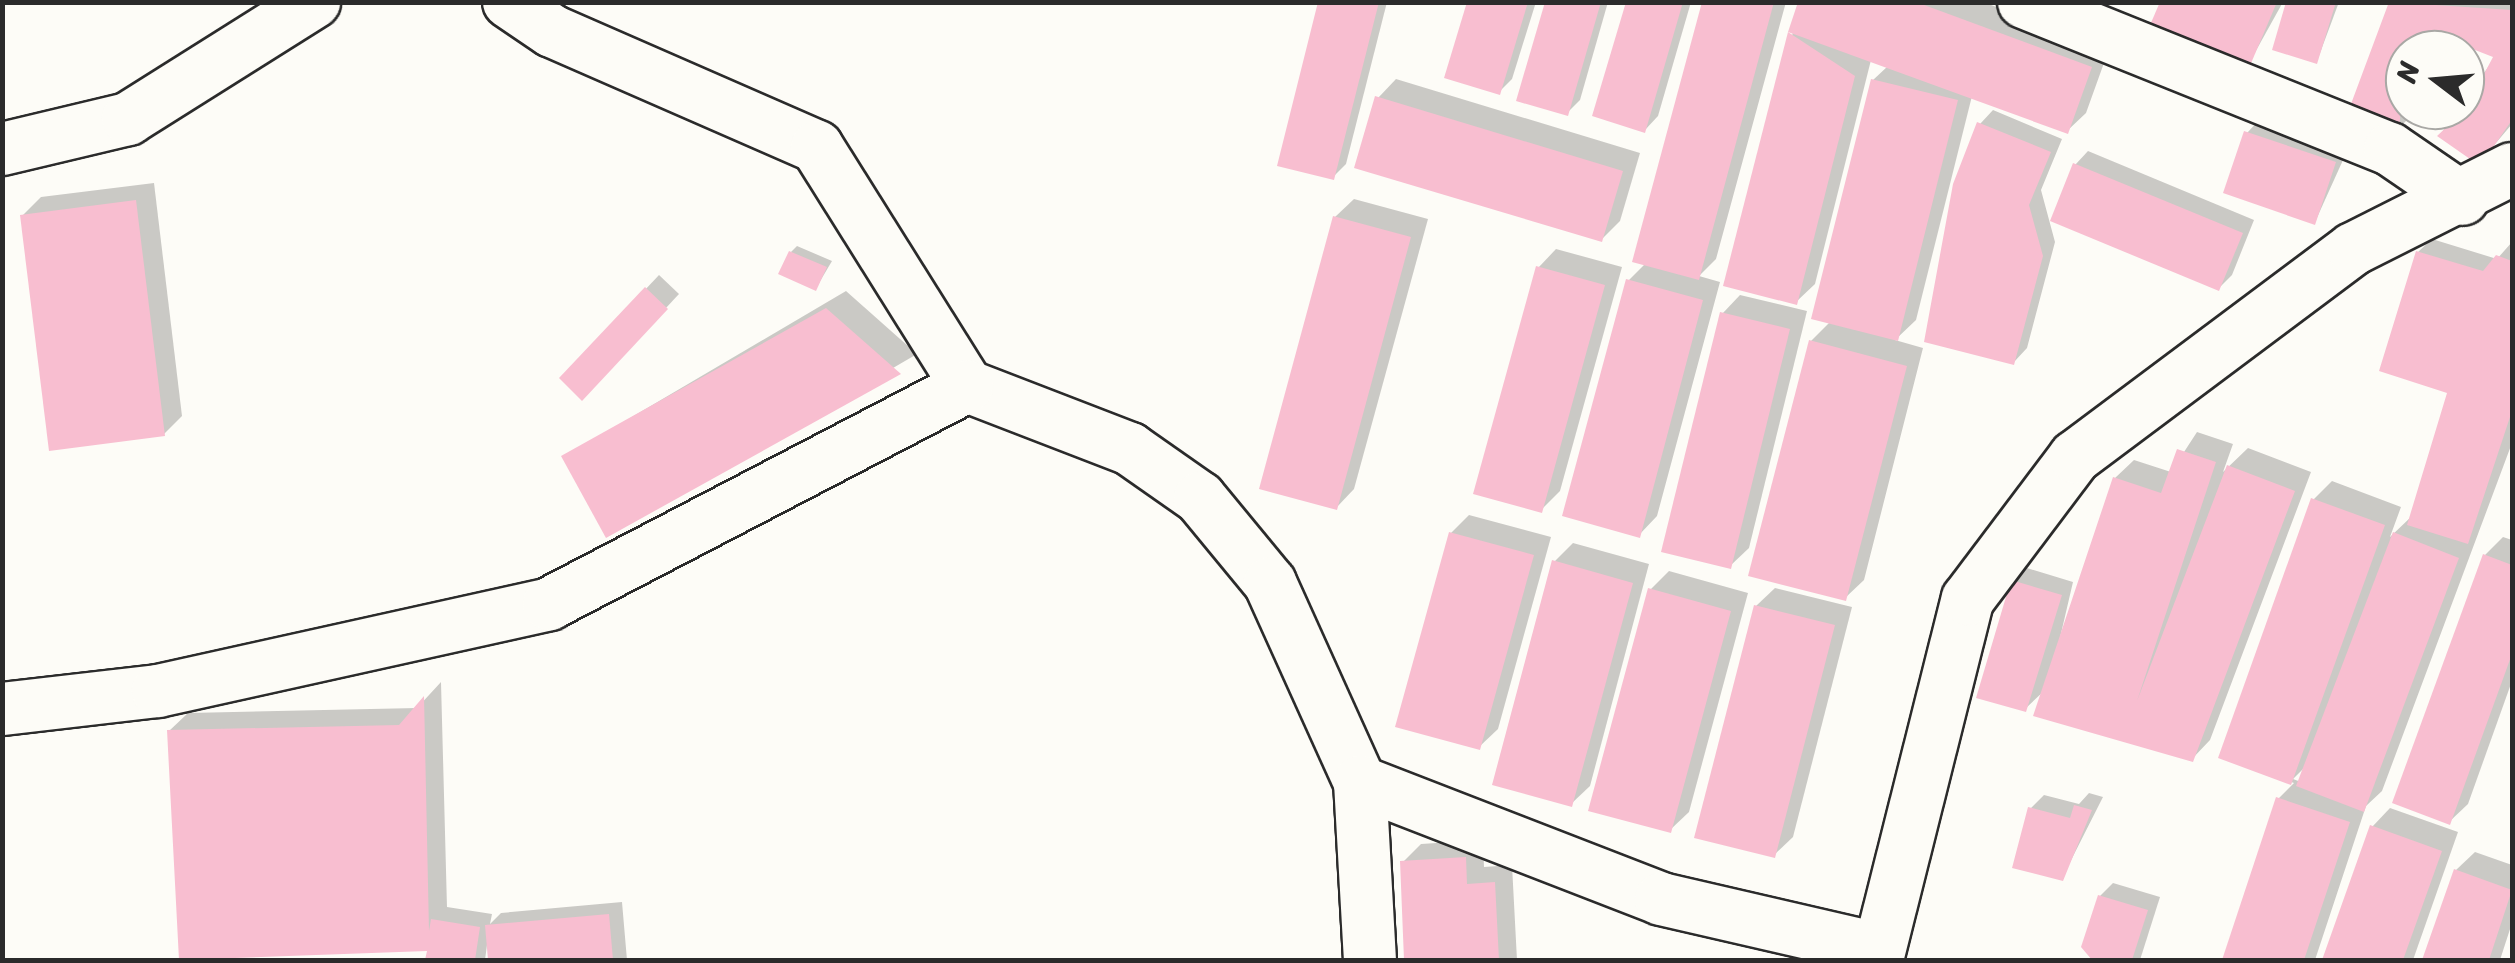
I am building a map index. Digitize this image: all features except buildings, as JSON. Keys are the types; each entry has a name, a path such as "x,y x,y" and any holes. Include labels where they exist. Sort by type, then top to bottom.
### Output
{"street":[{"path":"2,149 128,119 314,2"},
{"path":"509,2 552,31 818,148 967,386 1130,449 1200,498 1270,583 1360,782 1370,960"},
{"path":"2024,2 2390,150 2464,199"},
{"path":"1360,782 1661,899 1877,955 1968,600 2075,457 2354,248 2464,199 2512,169"},
{"path":"2,709 158,690 549,604 967,386"}]}
